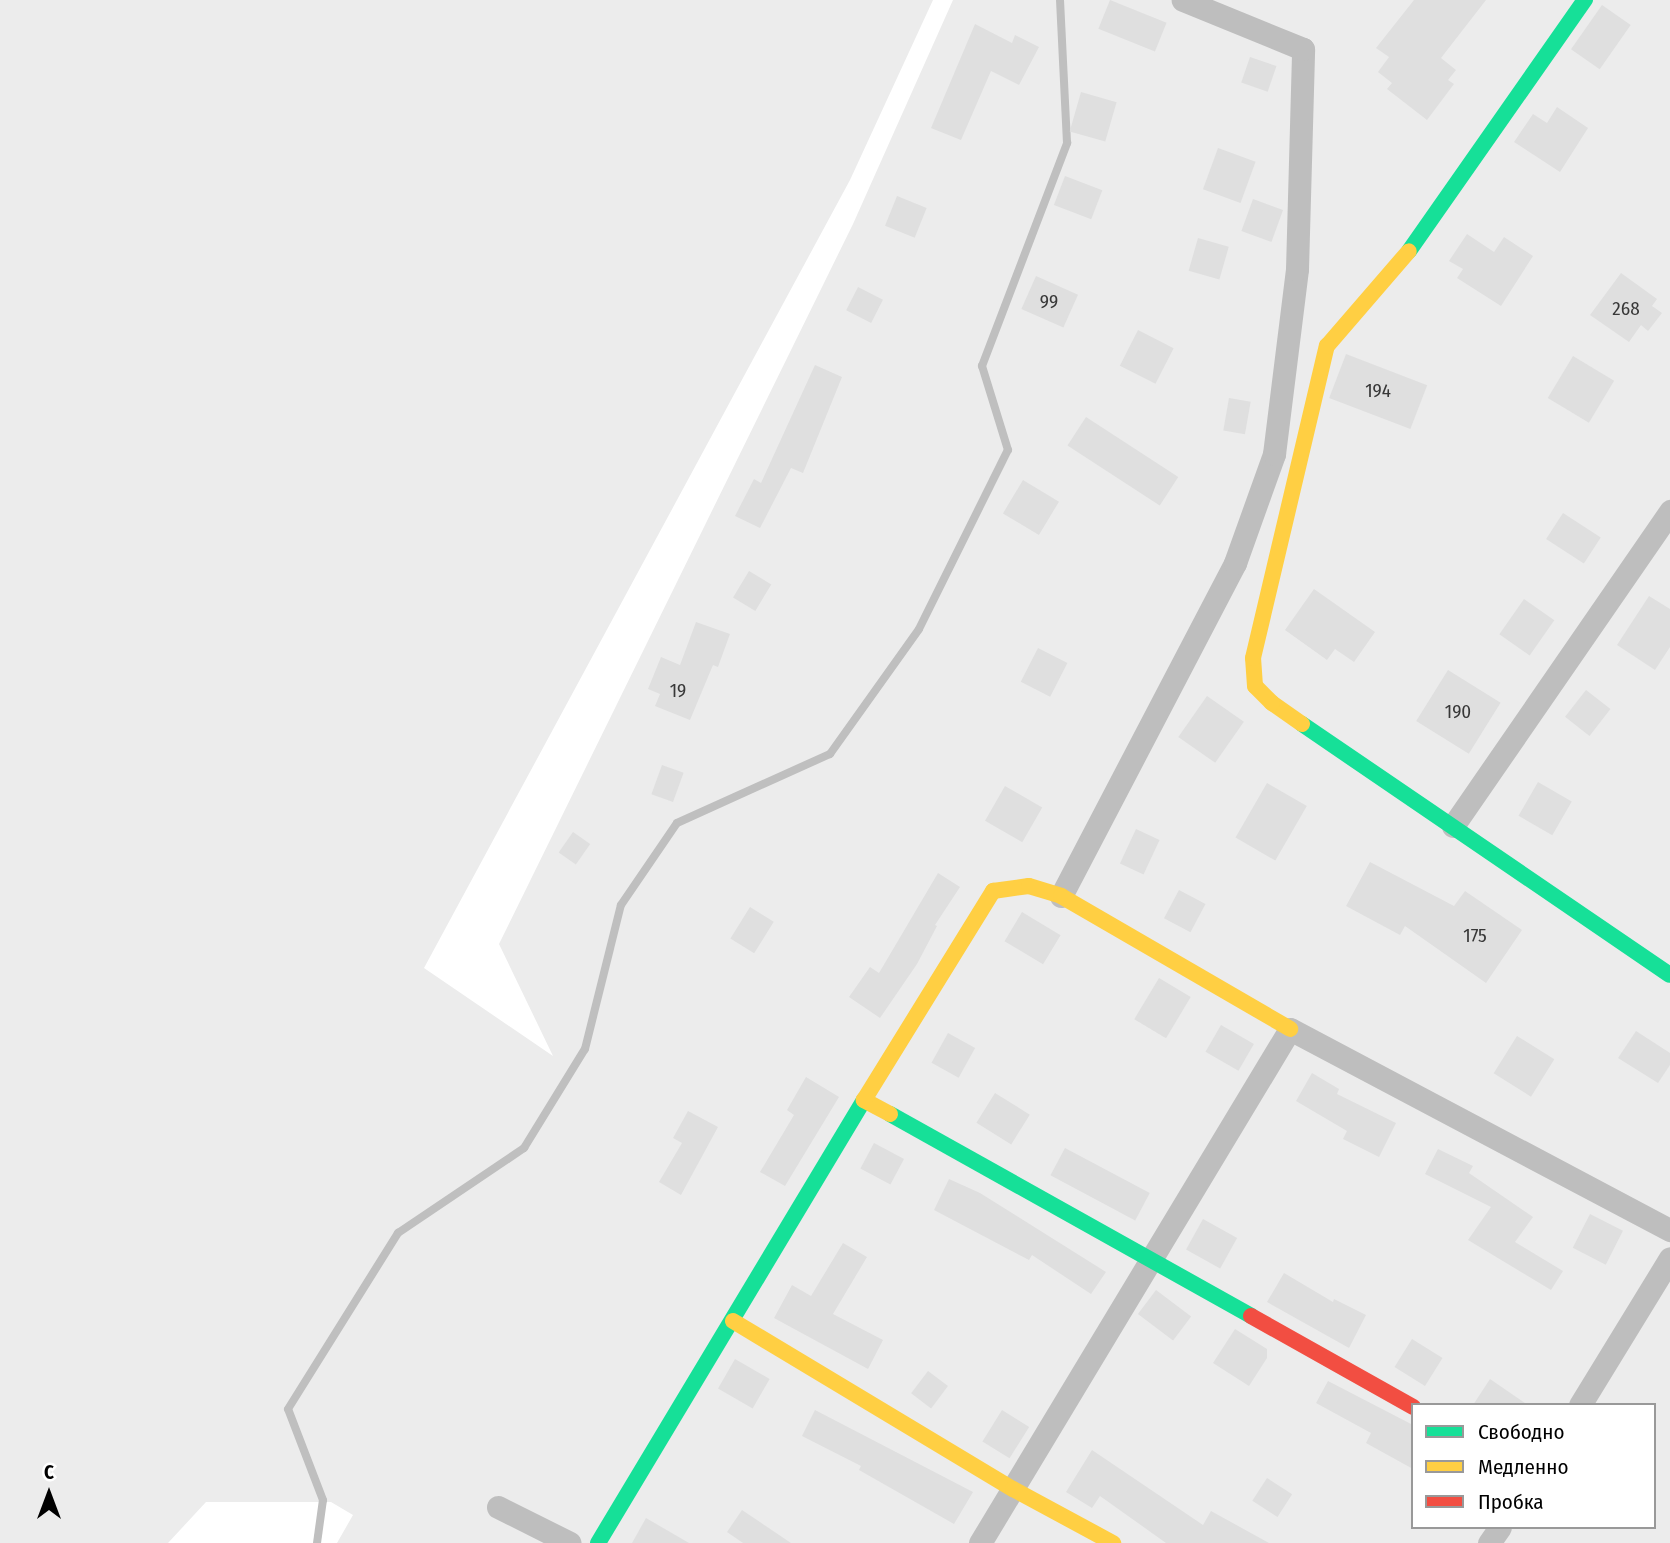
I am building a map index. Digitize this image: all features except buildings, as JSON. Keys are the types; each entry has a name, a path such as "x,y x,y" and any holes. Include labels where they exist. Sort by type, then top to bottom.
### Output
{"street":[{"path":"1061,896 1235,563 1274,454 1297,270 1303,49 1182,0"},
{"path":"1585,0 1402,260 1327,346 1253,658 1255,686 1272,703 1670,975"},
{"path":"1453,826 1670,511"},
{"path":"598,1543 993,891 1029,886 1061,896 1290,1029 1670,1230"},
{"path":"980,1543 1290,1029"},
{"path":"864,1100 1411,1406"},
{"path":"1581,1403 1670,1258"},
{"path":"733,1321 1013,1489 1114,1543"},
{"path":"498,1507 570,1543"}],"shaded area":[{"path":"0,0 933,0 850,180 424,968 553,1056 499,944 853,224 953,0 1670,0 1670,1543 337,1543 353,1515 331,1502 206,1502 168,1543 0,1543"}],"waterway":[{"path":"317,1543 323,1500 288,1409 398,1233 524,1148 585,1049 621,905 677,823 830,754 919,629 1008,450 982,366 1067,143 1060,0"}],"traffic: fast":[{"path":"1409,251 1585,0"},
{"path":"1302,724 1670,975"},
{"path":"598,1543 864,1100"},
{"path":"890,1114 1251,1316"}],"traffic: slow":[{"path":"1302,724 1272,703 1255,686 1253,658 1327,346 1409,251"},
{"path":"890,1114 864,1100 993,891 1029,886 1061,896 1290,1029"},
{"path":"733,1321 1013,1489 1113,1543"}],"traffic: jam":[{"path":"1251,1316 1411,1406"}]}
